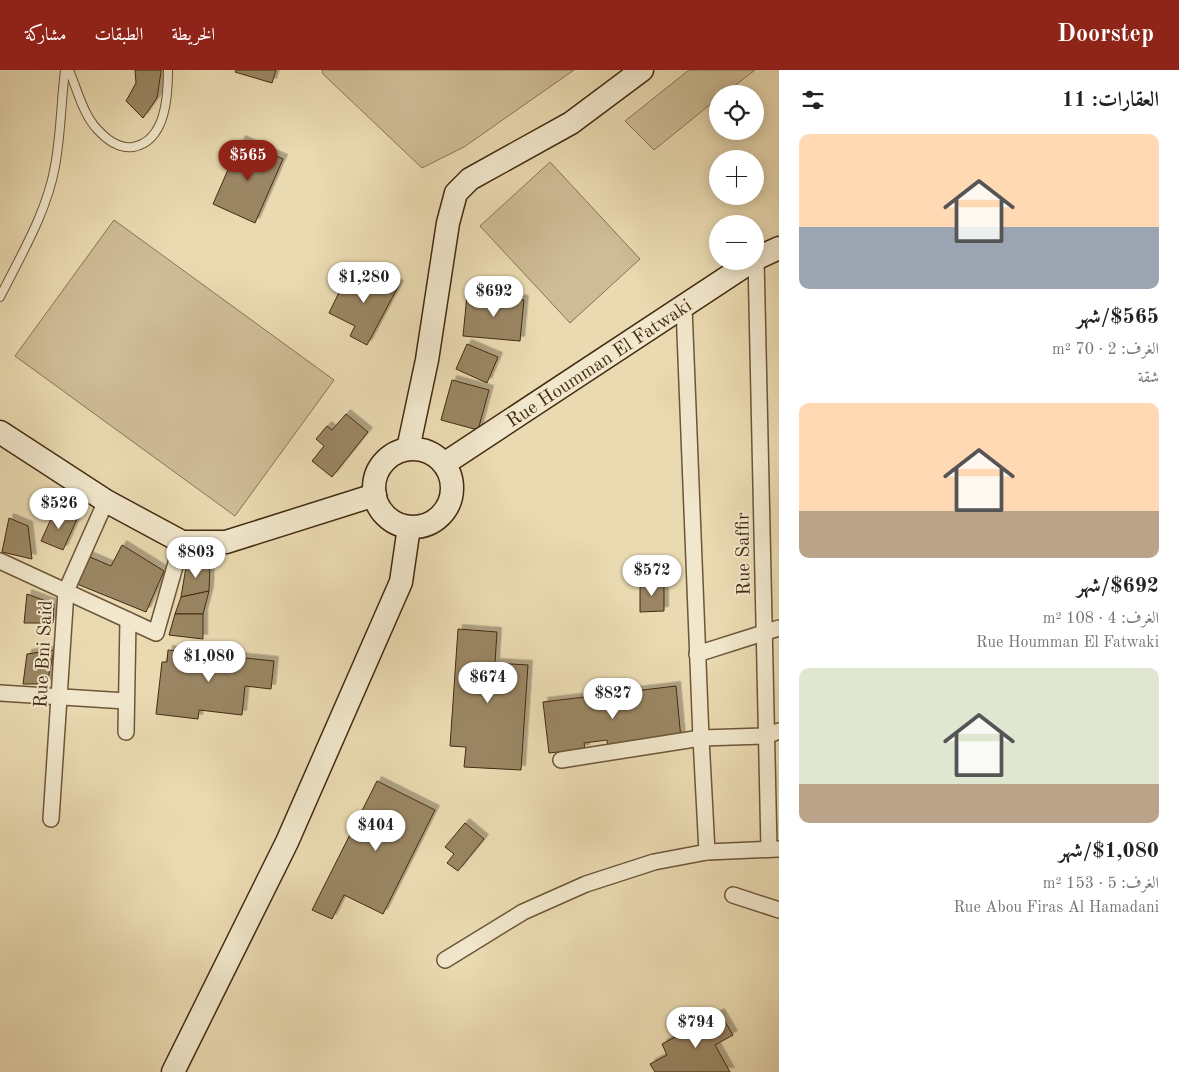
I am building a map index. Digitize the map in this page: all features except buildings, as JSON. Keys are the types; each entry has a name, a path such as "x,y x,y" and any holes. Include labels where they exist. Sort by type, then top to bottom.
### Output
{"street":[{"path":"408,449 428,360 448,223 456,193 470,179 571,123 642,70"},
{"name":"Rue Houmman El Fatwaki","path":"764,255 779,248"},
{"name":"Rue Houmman El Fatwaki","path":"444,464 739,270"},
{"name":"Rue Saffir","path":"754,270 764,632 773,734 774,849"},
{"path":"684,307 700,738 708,852"},
{"path":"0,432 106,501 182,542 226,542 375,495"},
{"path":"408,449 421,449 434,454 444,464 451,476 452,493 448,506 442,515 430,523 409,526 391,520 384,515 375,495 376,475 384,462 394,453 408,449"},
{"name":"Rue Bni Said","path":"51,819 66,591 106,501"},
{"path":"173,1072 287,842 401,582 409,526"},
{"path":"0,560 156,633 182,542"},
{"path":"126,732 128,620"},
{"path":"697,654 779,628"},
{"path":"0,693 126,701"},
{"path":"561,760 700,738 773,734"},
{"path":"445,960 523,912 586,884 654,862 708,852 774,849"},
{"path":"733,895 779,910"}],"lane":[{"path":"0,297 27,243 48,192 55,166 65,70"},
{"path":"69,70 95,127 112,143 131,147 152,138 159,126 168,92 168,70"}],"shaded area":[{"path":"322,70 574,70 464,147 422,168 323,74"},
{"path":"689,70 755,70 736,85 709,85 709,105 654,150 625,121"},
{"path":"550,162 640,259 570,323 480,226"},
{"path":"114,220 334,380 235,516 15,356"}]}
